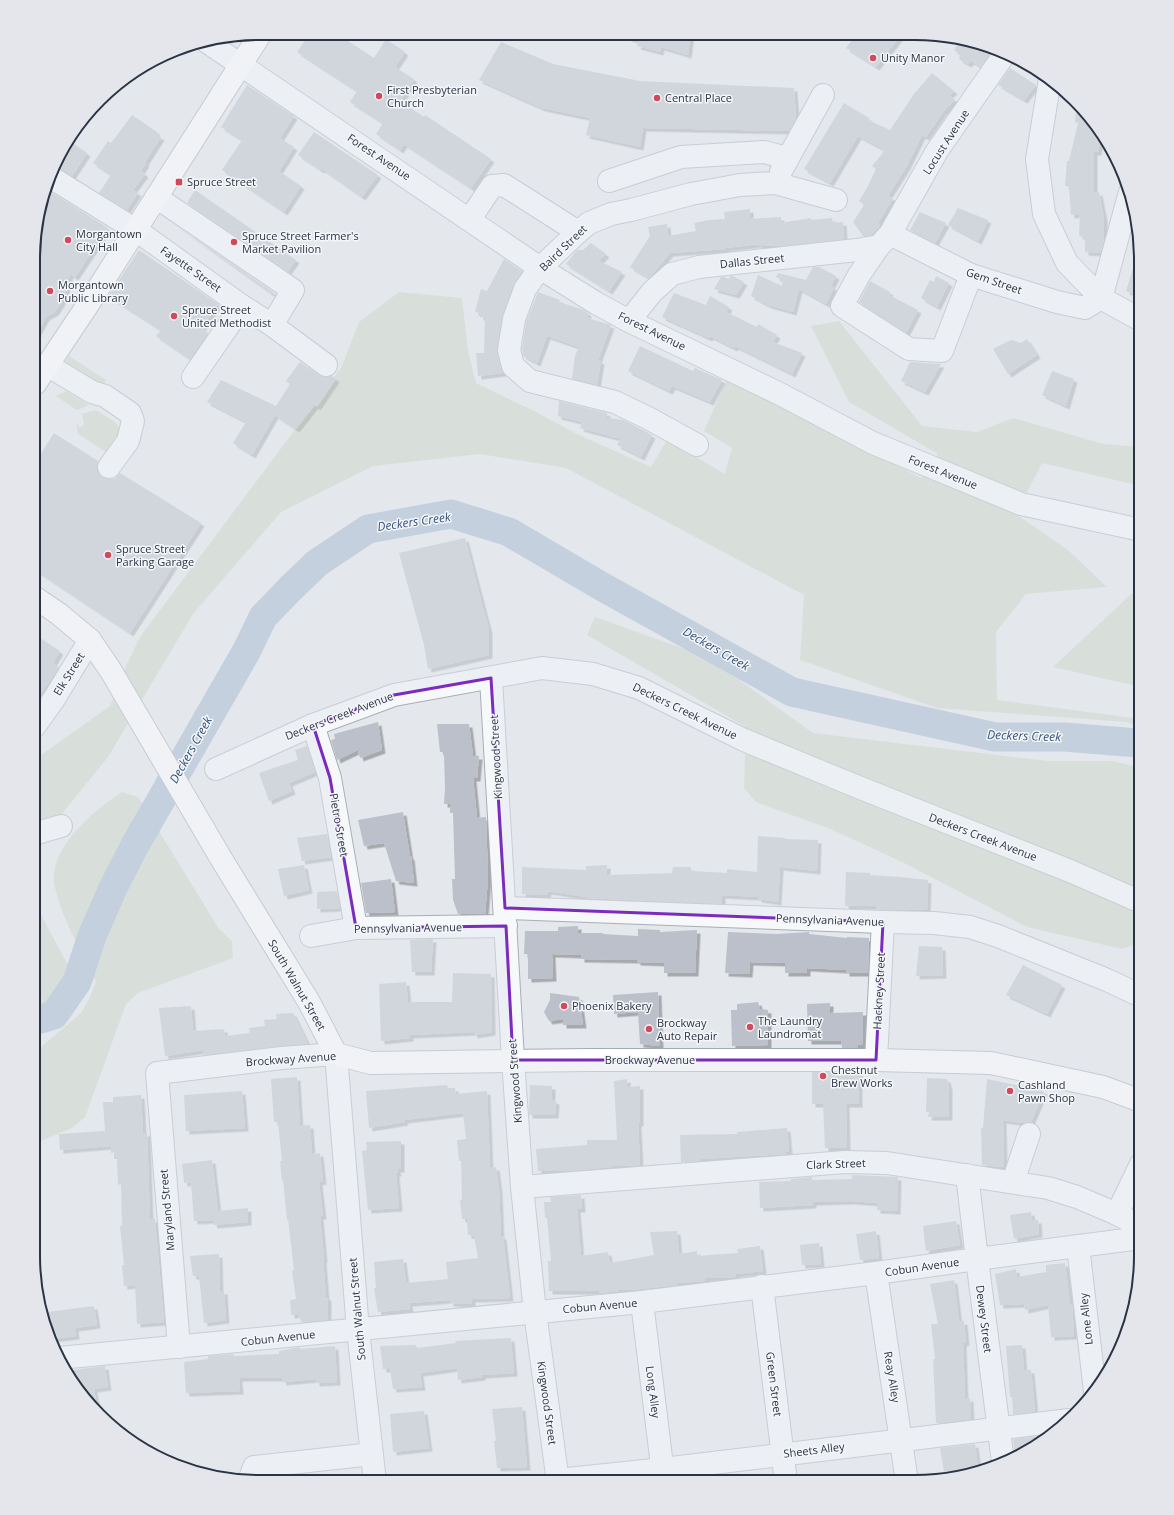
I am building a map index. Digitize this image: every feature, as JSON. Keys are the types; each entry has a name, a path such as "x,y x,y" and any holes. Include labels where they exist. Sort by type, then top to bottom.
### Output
{"main road":[{"path":"40,376 136,230 256,40"},
{"name":"South Walnut Street","path":"40,602 59,614 90,640 111,671 222,860 309,1002 336,1054"},
{"name":"Brockway Avenue","path":"336,1054 370,1063 513,1060 876,1060 991,1063 1103,1087 1134,1098"}],"street":[{"name":"Forest Avenue","path":"212,45 241,63 540,268 596,303 629,321 775,392 873,443 1020,504 1134,528"},
{"name":"Locust Avenue","path":"971,275 942,351 909,349 842,306 860,274 885,240 937,151 1002,58"},
{"path":"1049,86 1037,159 1044,214 1067,263 1101,298 1134,316"},
{"path":"775,183 787,158 823,95"},
{"path":"609,181 681,157 764,152 787,158"},
{"name":"Fayette Street","path":"55,180 136,230 242,306 272,325 326,365"},
{"name":"Baird Street","path":"697,445 615,402 530,381 513,366 509,350 514,319 525,290 540,268 578,232 589,223 611,214 691,194 740,185 775,183 836,200"},
{"path":"470,219 492,186 504,185 578,232"},
{"path":"156,197 293,290 272,325"},
{"path":"1101,298 1127,203"},
{"name":"Gem Street","path":"885,240 971,275 1057,302 1085,308 1101,298"},
{"name":"Dallas Street","path":"629,321 652,292 672,274 699,267 857,250 885,240"},
{"path":"192,377 242,306"},
{"path":"47,365 92,392 100,408 122,421 130,431 128,441 109,467"},
{"name":"Elk Street","path":"40,719 54,699 90,640"},
{"name":"Deckers Creek Avenue","path":"216,769 313,725 394,695 542,668 593,674 639,688 744,740 858,788 1070,870 1134,899"},
{"name":"Kingwood Street","path":"491,678 513,1060 522,1187 535,1312 557,1475"},
{"name":"Pietro Street","path":"313,725 330,778 356,928"},
{"path":"40,832 61,826"},
{"name":"Pennsylvania Avenue","path":"312,936 356,928 505,917 934,923 970,927 1013,942 1107,980 1134,993"},
{"name":"Hackney Street","path":"876,1060 883,922"},
{"name":"Brockway Avenue","path":"157,1073 282,1058 336,1054"},
{"name":"South Walnut Street","path":"336,1054 358,1330 374,1475"},
{"name":"Maryland Street","path":"157,1073 179,1347"},
{"path":"1013,1182 1029,1134"},
{"name":"Clark Street","path":"522,1187 845,1162 887,1163 1013,1182 1055,1190 1077,1197 1117,1214 1134,1224"},
{"name":"Dewey Street","path":"967,1175 976,1258 1003,1456"},
{"path":"1117,1214 1134,1179"},
{"name":"Cobun Avenue","path":"65,1357 642,1302 762,1286 876,1274 976,1258 1134,1239"},
{"name":"Lone Alley","path":"1078,1246 1094,1382"},
{"name":"Reay Alley","path":"876,1274 906,1475"},
{"name":"Green Street","path":"762,1286 785,1475"},
{"name":"Long Alley","path":"642,1302 663,1475"},
{"name":"Sheets Alley","path":"663,1475 783,1454 1059,1421"},
{"path":"251,1475 254,1467 372,1454"}],"highlighted area":[{"path":"491,678 505,908 883,922 876,1060 513,1060 506,926 356,928 330,778 313,725 394,695"}],"green space":[{"path":"399,292 462,298 468,351 476,383 577,434 651,467 667,440 725,474 732,448 704,431 728,377 921,478 938,454 849,402 811,326 839,321 922,426 977,432 1013,418 1103,444 1134,446 1134,484 1042,463 1016,514 1068,550 1107,587 1026,594 996,632 997,700 1134,718 1134,726 1127,722 937,708 800,660 804,595 566,468 480,454 373,466 281,512 193,614 108,757 61,815 40,821 40,756 110,706 140,637 341,368 359,322"},
{"path":"69,356 106,380 102,386 65,362"},
{"path":"66,391 89,405 77,410 56,396"},
{"path":"96,410 115,422 120,429 120,437 109,454 78,434 76,424 80,427 84,425 82,414"},
{"path":"1134,592 1134,685 1053,667"},
{"path":"595,617 707,657 813,733 1048,761 1113,761 1134,766 1134,945 1122,949 1027,927 906,864 833,830 756,802 744,788 746,727 587,635"},
{"path":"122,792 138,797 219,929 232,941 233,958 138,993 126,1004 85,1117 72,1128 40,1142 40,1047 81,1013 96,982 62,910 54,884 54,870 66,844 76,831 99,809"},
{"path":"40,913 77,982 54,1015 40,1018"}],"building":[{"name":"First Presbyterian Church","path":"305,40 347,40 374,58 385,40 387,40 405,52 395,67 414,79 400,101 424,117 425,115 491,159 471,188 404,144 400,150 376,134 383,123 350,102 357,91 297,52"},
{"path":"635,40 690,40 688,55 661,47 660,52 637,46 639,41"},
{"name":"Unity Manor","path":"852,40 897,40 876,67 846,48"},
{"name":"Central Place","path":"501,42 553,64 640,81 794,88 796,118 789,131 643,128 640,147 586,135 590,118 542,108 479,80"},
{"path":"958,44 990,53 981,67 971,61 968,64 959,59 960,55 954,50"},
{"path":"1010,68 1036,85 1024,100 998,85"},
{"path":"932,73 954,91 949,95 955,100 943,112 926,137 922,135 907,166 888,196 893,198 878,223 880,226 871,235 863,236 853,222 864,205 859,201 876,169 872,166 885,150 858,136 830,183 804,169 844,103 869,118 868,120 890,130 914,94"},
{"path":"247,85 294,116 280,138 294,147 279,171 301,186 284,212 222,170 242,140 221,127"},
{"path":"1076,111 1100,142 1098,152 1094,152 1094,193 1099,192 1104,218 1104,241 1100,253 1085,252 1085,240 1079,235 1080,214 1071,215 1069,186 1065,186 1067,161 1069,161 1078,123 1075,122"},
{"path":"132,115 157,132 155,134 161,137 145,162 146,163 141,171 145,174 133,190 138,193 127,210 99,193 111,175 93,163 108,141 111,143"},
{"path":"314,132 378,175 362,197 322,169 321,170 298,155"},
{"path":"73,143 87,153 72,176 60,169"},
{"path":"195,190 296,260 288,271 187,203"},
{"name":"Morgantown City Hall","path":"51,192 108,228 75,277 70,274 61,303 55,312 46,317 40,328 40,244 44,216"},
{"path":"958,208 988,220 978,241 948,225"},
{"path":"750,209 750,219 781,217 781,223 811,218 811,220 832,218 833,223 843,222 844,239 790,245 759,246 759,244 726,249 670,253 649,278 630,267 650,236 648,227 667,224 668,236 696,231 694,223 725,219 724,212"},
{"path":"920,212 946,223 935,243 910,230"},
{"path":"173,223 273,292 272,294"},
{"path":"591,243 606,254 599,261 622,272 609,291 566,264 577,250 583,250"},
{"name":"Spruce Street United Methodist","path":"139,250 218,304 202,328 208,333 190,359 156,336 161,330 108,296"},
{"path":"504,259 522,271 513,285 502,317 497,348 503,373 478,376 476,353 484,353 485,318 480,317 480,313 475,312 481,289 487,291"},
{"path":"1134,265 1134,294 1126,291"},
{"path":"813,267 819,267 836,276 831,286 834,288 826,304 799,289 793,312 768,305 751,296 758,275 782,286 783,281 776,277 778,273 806,280"},
{"path":"730,276 744,282 736,295 714,289 721,277 729,279"},
{"path":"936,276 949,283 937,307 921,298 930,280 934,282"},
{"path":"870,281 890,292 889,295 918,310 906,333 859,302"},
{"path":"538,292 560,300 559,302 584,310 588,313 587,318 611,325 598,360 601,361 597,385 572,379 575,356 579,347 547,336 537,363 523,356 522,349 526,322"},
{"path":"674,293 706,305 710,296 729,307 726,312 757,327 758,324 777,335 773,342 802,353 792,374 735,346 734,348 710,336 709,338 662,317"},
{"path":"1027,339 1037,355 1008,374 993,349 1011,340 1021,343"},
{"path":"640,346 693,371 695,368 722,380 710,402 672,386 669,391 628,371"},
{"path":"300,362 319,375 325,377 332,376 336,379 317,407 315,405 296,429 275,415 252,455 233,443 246,422 207,402 221,380 276,406 290,384 286,381"},
{"path":"910,362 941,364 925,392 901,381"},
{"path":"1052,371 1074,379 1066,406 1042,395"},
{"path":"559,401 607,413 607,418 624,420 652,435 641,457 617,445 621,439 580,428 582,422 558,416"},
{"name":"Spruce Street Parking Garage","path":"54,433 98,461 97,472 102,477 114,479 120,473 201,523 130,633 40,573 40,455"},
{"path":"465,538 489,630 489,655 428,669 424,645 399,553"},
{"path":"40,638 60,651 53,663 59,667 40,696"},
{"path":"378,722 382,750 360,758 358,750 337,760 331,740 335,739 334,734"},
{"path":"437,724 469,724 473,756 479,756 477,778 473,778 477,818 486,817 488,878 485,914 458,914 453,900 452,879 455,879 453,813 450,813 450,804 444,804 444,752 440,752"},
{"path":"307,746 315,772 289,783 292,791 269,801 259,773 298,760 295,750"},
{"path":"403,812 414,883 396,881 384,843 364,846 358,820"},
{"path":"327,834 331,857 302,861 297,838"},
{"path":"758,836 818,840 817,871 780,867 778,902 758,899 758,897 722,895 722,904 585,898 548,891 547,895 522,894 522,867 586,870 586,866 607,865 607,875 672,873 673,867 691,867 691,871 727,873 727,869 757,872"},
{"path":"304,865 309,890 284,896 278,869"},
{"path":"846,872 870,873 870,875 928,880 927,910 876,909 876,906 845,906"},
{"path":"391,879 395,912 366,913 361,883"},
{"path":"337,891 340,908 317,909 317,892"},
{"path":"578,926 578,933 603,933 638,936 638,929 660,930 660,932 697,930 695,973 664,973 664,963 637,962 637,960 581,959 581,955 552,954 553,978 528,979 528,954 524,954 525,931 558,931 558,927"},
{"path":"728,932 777,934 809,932 809,934 847,938 869,938 868,973 846,973 846,970 807,968 807,973 785,973 785,963 750,962 749,974 725,973"},
{"path":"433,939 431,972 412,972 410,940"},
{"path":"919,946 942,947 943,975 916,976"},
{"path":"1023,965 1062,985 1047,1014 1006,995"},
{"path":"453,973 491,974 492,1032 474,1035 474,1032 410,1035 410,1038 381,1041 379,984 406,982 408,1002 452,1002"},
{"name":"Brockway Auto Repair","path":"658,992 660,1046 640,1044 638,1012 614,1014 613,995"},
{"name":"Phoenix Bakery","path":"550,993 579,997 583,1025 563,1025 563,1019 549,1021 544,1012 550,1000"},
{"name":"The Laundry Laundromat","path":"758,1002 760,1009 768,1010 768,1045 732,1046 731,1010 737,1010 737,1004"},
{"path":"830,1003 830,1013 863,1012 862,1045 858,1045 858,1048 842,1048 841,1041 808,1041 807,1004"},
{"path":"191,1006 193,1031 224,1029 225,1036 250,1033 249,1028 265,1026 264,1020 277,1019 276,1014 293,1013 308,1044 203,1055 203,1050 165,1056 159,1008"},
{"path":"812,1072 859,1072 859,1104 846,1104 847,1148 825,1148 823,1104 812,1104"},
{"path":"297,1077 300,1126 310,1125 312,1154 320,1153 323,1181 319,1182 323,1216 320,1216 326,1297 328,1297 328,1320 301,1322 299,1314 291,1315 290,1300 296,1299 292,1271 294,1270 283,1180 282,1181 280,1161 282,1161 278,1122 274,1122 271,1079"},
{"path":"927,1078 947,1079 949,1087 949,1117 928,1117 929,1112 926,1112"},
{"path":"627,1079 627,1087 640,1086 640,1123 638,1123 640,1165 612,1166 568,1171 538,1171 536,1149 587,1145 587,1140 617,1140 614,1081"},
{"path":"987,1079 1044,1091 1031,1122 1023,1123 1003,1120 1004,1167 982,1165 981,1128 983,1128"},
{"path":"447,1085 448,1088 455,1088 456,1094 487,1091 490,1168 496,1167 499,1189 501,1236 503,1236 510,1298 472,1299 472,1304 450,1303 450,1300 409,1303 410,1309 378,1312 374,1288 376,1288 374,1262 403,1259 406,1283 448,1279 446,1262 478,1258 474,1236 468,1235 467,1219 462,1219 460,1200 462,1199 461,1161 459,1161 457,1140 466,1139 463,1113 404,1120 405,1122 369,1128 366,1091"},
{"path":"530,1085 552,1086 552,1100 556,1101 555,1115 529,1115"},
{"path":"242,1091 245,1128 186,1131 184,1095"},
{"path":"141,1095 143,1133 147,1133 150,1219 155,1219 164,1322 137,1324 135,1285 124,1286 122,1265 124,1265 120,1226 122,1226 121,1184 118,1185 117,1159 114,1159 114,1152 111,1153 111,1146 60,1150 59,1134 105,1131 103,1102 113,1102 113,1097"},
{"path":"787,1128 789,1151 786,1152 786,1154 701,1159 701,1161 681,1162 680,1135 737,1134 737,1132"},
{"path":"401,1141 401,1169 397,1169 398,1173 396,1173 399,1208 368,1210 362,1151 367,1150 366,1142"},
{"path":"212,1160 218,1211 248,1208 248,1222 214,1225 213,1220 194,1221 191,1182 184,1183 182,1164"},
{"path":"852,1175 898,1177 897,1211 877,1210 877,1203 851,1201 813,1202 813,1205 760,1208 759,1182 791,1181 791,1179 812,1177 812,1180 852,1179"},
{"path":"581,1195 582,1209 577,1209 581,1256 608,1252 610,1263 654,1255 650,1232 677,1231 679,1254 697,1251 697,1256 738,1253 737,1249 760,1246 763,1271 736,1274 736,1277 705,1278 705,1281 677,1283 677,1285 599,1293 599,1291 549,1291 548,1261 551,1261 544,1202 551,1202 550,1197"},
{"path":"1031,1212 1032,1220 1038,1220 1039,1234 1014,1239 1010,1215"},
{"path":"956,1221 960,1245 926,1251 923,1226"},
{"path":"876,1231 879,1258 860,1260 856,1234"},
{"path":"819,1243 821,1264 802,1265 800,1245"},
{"path":"219,1254 220,1291 224,1291 226,1320 204,1323 199,1276 193,1276 190,1256"},
{"path":"1065,1263 1070,1304 1072,1304 1074,1336 1051,1337 1048,1305 1025,1310 1024,1304 1000,1305 995,1274 1016,1269 1017,1277 1046,1272 1046,1265"},
{"path":"954,1280 959,1322 964,1321 966,1342 963,1343 965,1399 970,1398 971,1419 936,1423 933,1359 935,1359 931,1324 938,1324 930,1284"},
{"path":"94,1306 97,1325 75,1328 76,1336 56,1338 47,1312"},
{"path":"511,1338 514,1373 482,1375 482,1377 458,1380 457,1368 420,1373 422,1387 393,1389 390,1369 383,1369 380,1346 416,1345 417,1348 456,1343 455,1341"},
{"path":"1022,1345 1024,1370 1031,1370 1035,1412 1013,1414 1012,1397 1010,1397 1006,1346"},
{"path":"335,1346 337,1382 316,1383 316,1379 283,1382 282,1378 239,1378 240,1391 186,1393 184,1362 208,1359 208,1356 233,1354 234,1356 279,1354 279,1351 300,1347 300,1349"},
{"path":"105,1366 108,1387 94,1389 96,1402 72,1371"},
{"path":"522,1407 527,1467 497,1468 494,1441 496,1441 492,1409"},
{"path":"424,1411 429,1448 393,1452 390,1414"},
{"path":"1040,1436 1014,1451 1013,1439"},
{"path":"975,1444 978,1466 944,1472 940,1448"}],"waterway":[{"name":"Deckers Creek","path":"40,1019 54,1015 77,982 92,936 113,888 135,845 246,652 263,617 317,563 368,529 451,514 509,532 601,586 792,692 995,737 1064,737 1134,743"}],"place":[{"name":"Unity Manor","path":"873,58"},
{"name":"First Presbyterian Church","path":"379,96"},
{"name":"Central Place","path":"657,98"},
{"name":"Spruce Street","path":"179,182"},
{"name":"Morgantown City Hall","path":"68,240"},
{"name":"Spruce Street Farmer's Market Pavilion","path":"234,242"},
{"name":"Morgantown Public Library","path":"50,291"},
{"name":"Spruce Street United Methodist","path":"174,316"},
{"name":"Spruce Street Parking Garage","path":"108,555"},
{"name":"Phoenix Bakery","path":"564,1006"},
{"name":"The Laundry Laundromat","path":"750,1027"},
{"name":"Brockway Auto Repair","path":"649,1029"},
{"name":"Chestnut Brew Works","path":"823,1076"},
{"name":"Cashland Pawn Shop","path":"1010,1091"}]}
